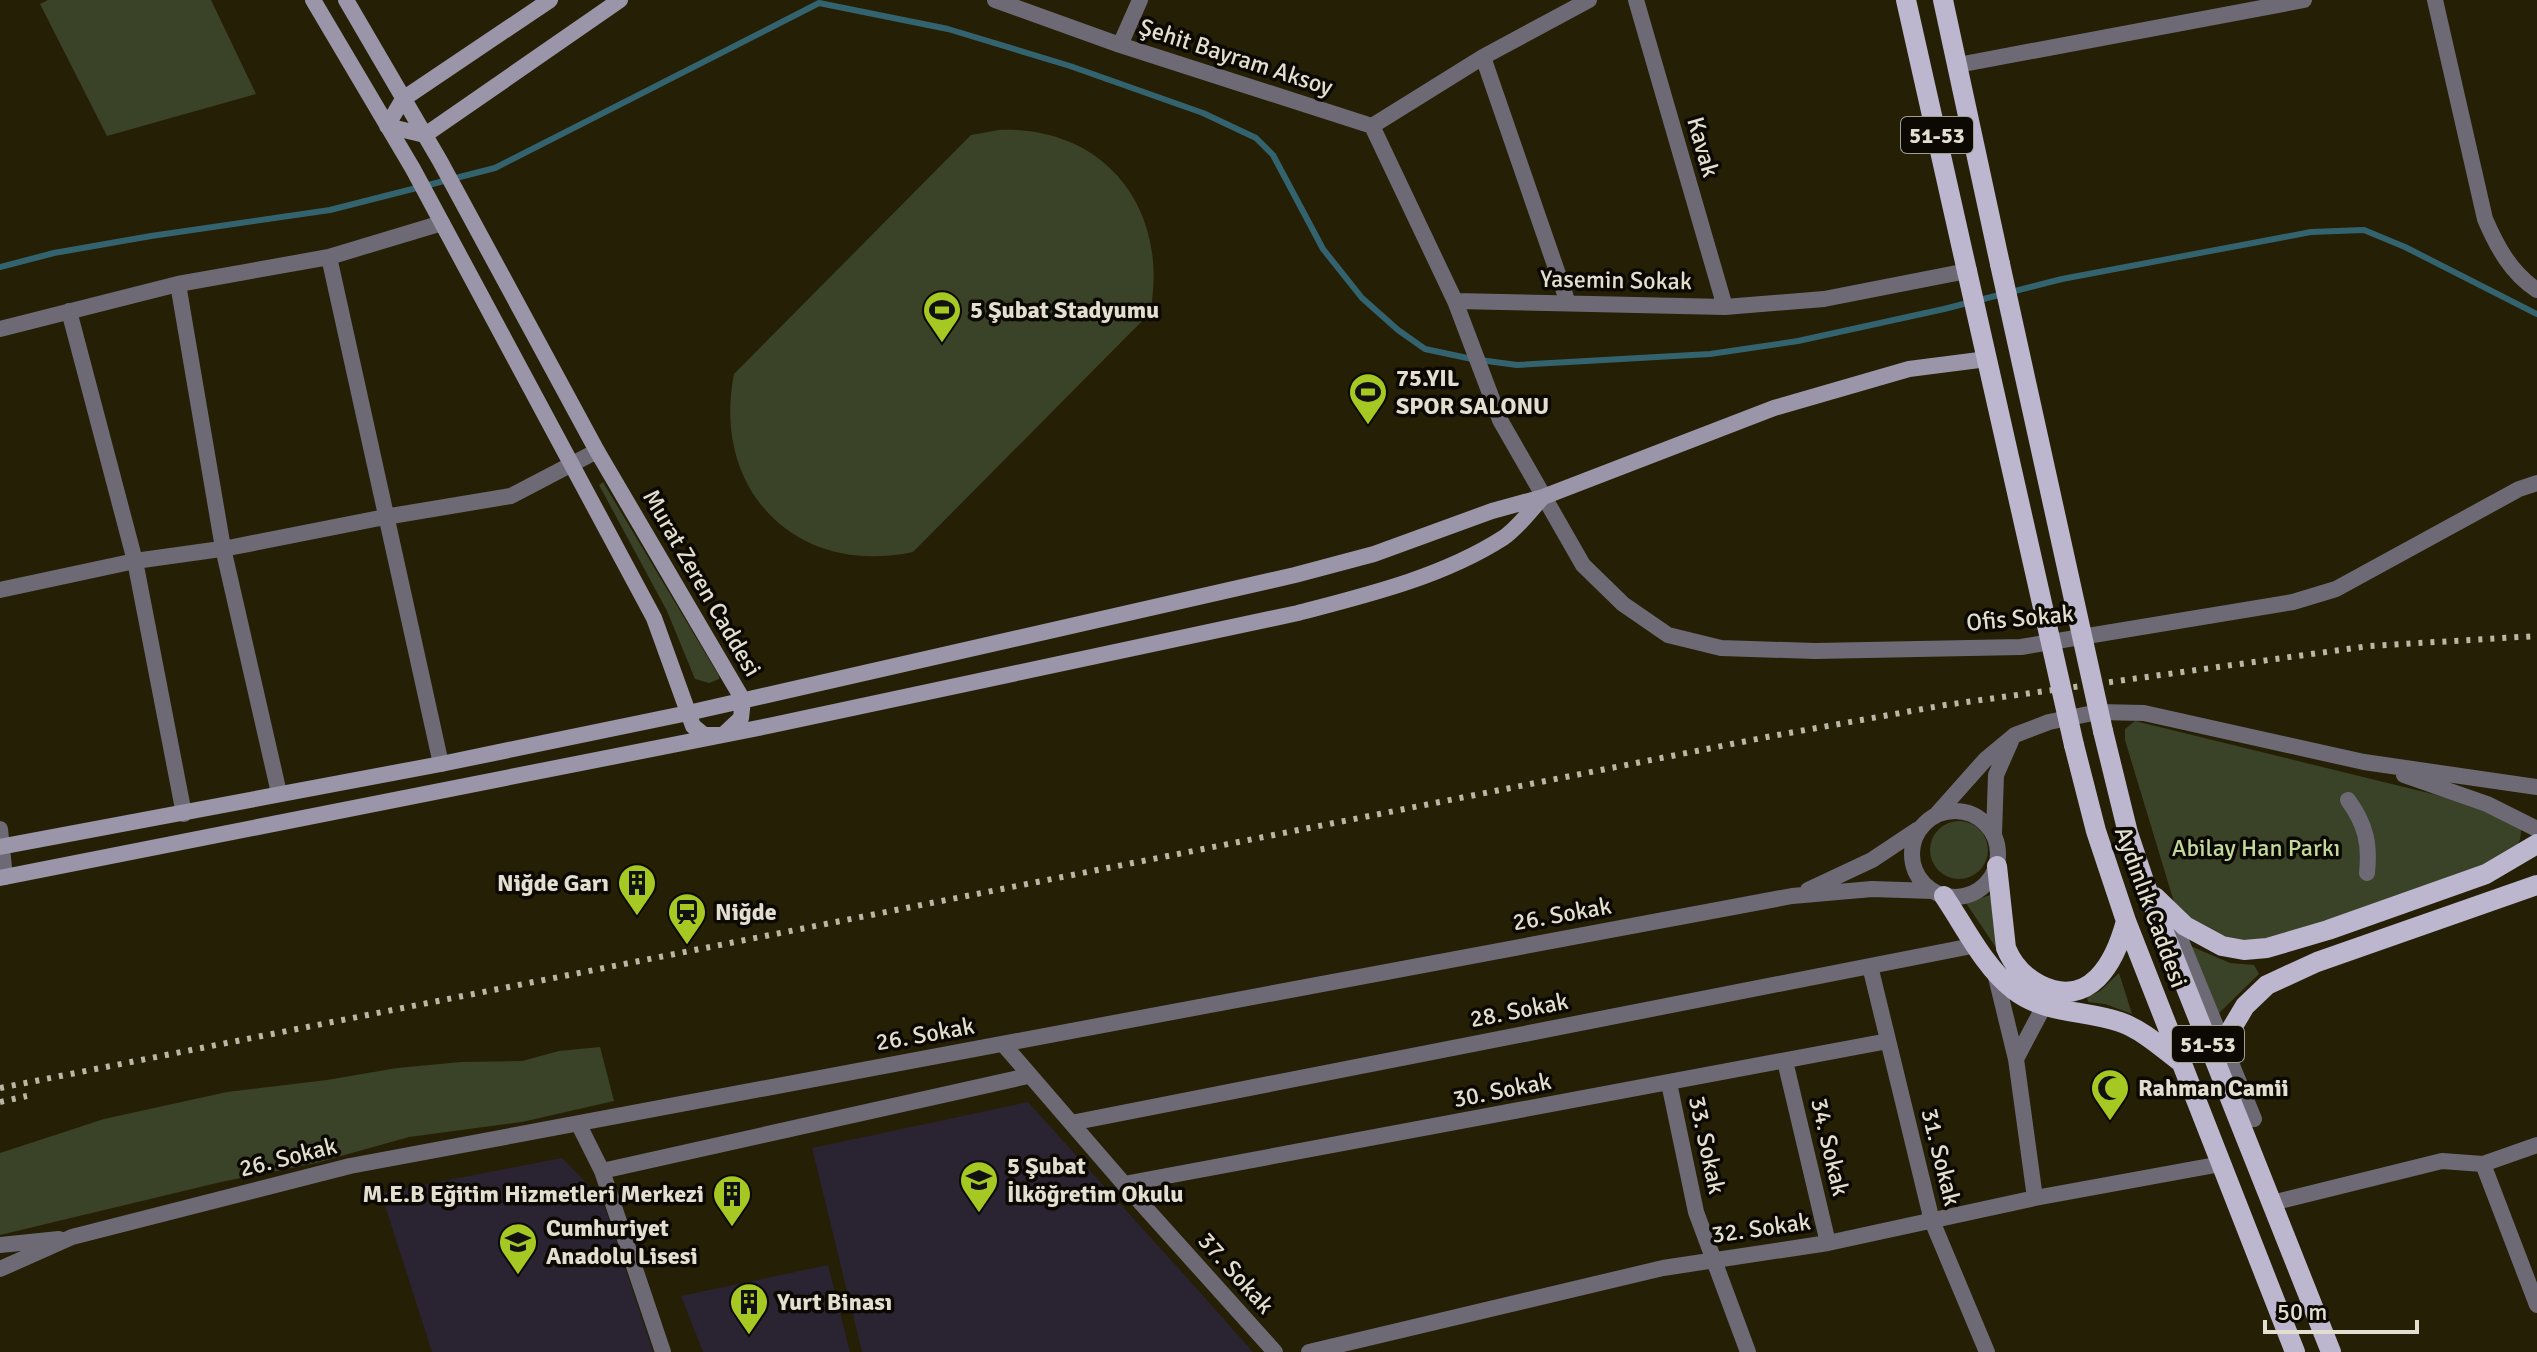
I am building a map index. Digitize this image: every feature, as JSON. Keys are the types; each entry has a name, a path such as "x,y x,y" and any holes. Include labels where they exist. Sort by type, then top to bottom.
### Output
{"main road":[{"path":"313,0 413,169 654,618 693,726 699,732 723,735"},
{"name":"Murat Zeren Caddesi","path":"346,0 440,161 597,451 743,700 741,718 723,735"},
{"path":"387,126 403,99 550,0"},
{"path":"387,126 425,135 620,0"},
{"name":"51-53","path":"1906,0 1987,359"},
{"name":"51-53","path":"1943,0 1958,65"},
{"name":"Aydınlık Caddesi","path":"1958,65 2128,833 2160,898 2219,1051 2272,1203 2331,1352"},
{"path":"2,847 441,764 688,713 1295,575 1374,554 1492,511 1543,497 1774,408 1909,369 1987,359"},
{"name":"Aydınlık Caddesi","path":"1987,359 2096,831 2126,921 2295,1352"},
{"path":"3,878 723,735 1298,613 1355,598 1451,564 1505,537 1543,497"},
{"path":"2160,898 2185,926 2222,946 2244,950 2267,948 2328,930 2486,874 2537,844"},
{"path":"1997,866 2006,948 2010,958 2026,977 2051,990 2078,990 2098,978 2115,953 2126,921"},
{"path":"2219,1051 2245,1006 2257,992 2294,971 2537,885"},
{"path":"1939,894 1995,973 2020,994 2044,1006 2130,1026 2182,1063"}],"street":[{"name":"Şehit Bayram Aksoy","path":"995,0 1120,45 1372,126"},
{"path":"1120,45 1140,0"},
{"path":"1455,301 1372,126 1483,57 1589,0"},
{"name":"Kavak","path":"1636,0 1725,307"},
{"path":"1958,65 2304,0"},
{"path":"2435,0 2485,219 2499,250 2526,283 2537,290"},
{"path":"1483,57 1568,303"},
{"path":"0,329 178,284 329,257 442,223"},
{"path":"329,257 441,764"},
{"name":"Yasemin Sokak","path":"1455,301 1725,307 1824,299 1967,271"},
{"path":"178,284 223,548 279,793"},
{"name":"Ofis Sokak","path":"1455,301 1500,420 1583,565 1623,604 1668,635 1721,648 1815,651 2021,647 2293,602 2336,589 2519,489 2537,483"},
{"path":"69,311 135,561 184,814"},
{"path":"0,590 135,561 511,496 597,451"},
{"path":"1936,815 1958,810 1970,813 1988,826 1994,836 1998,847 1997,866 1988,883 1972,894 1963,897 1939,894 1924,884 1912,864 1913,840 1919,830 1985,760 2015,735 2075,716 2123,711 2163,717 2364,762 2537,787"},
{"path":"1994,836 1996,775 2015,735"},
{"path":"2364,762 2487,804 2537,829"},
{"path":"2348,800 2362,820 2368,836 2367,873"},
{"path":"0,829 3,878"},
{"name":"26. Sokak","path":"1792,896 1872,860 1919,830"},
{"name":"26. Sokak","path":"72,1237 350,1166 1792,896 1872,889 1939,894"},
{"path":"2160,898 2219,1051 2254,1119"},
{"name":"28. Sokak","path":"1071,1123 1977,945"},
{"name":"31. Sokak","path":"1870,966 1932,1221 1987,1352"},
{"path":"1995,973 2016,1059 2035,1198"},
{"path":"2016,1059 2044,1006"},
{"name":"30. Sokak","path":"1124,1184 1888,1041"},
{"name":"37. Sokak","path":"1003,1044 1028,1076 1275,1352"},
{"name":"34. Sokak","path":"1785,1061 1828,1243"},
{"path":"602,1171 1028,1076"},
{"name":"33. Sokak","path":"1669,1083 1696,1212 1748,1352"},
{"path":"579,1125 602,1171 663,1352"},
{"path":"2272,1203 2442,1161 2483,1164 2537,1145"},
{"name":"32. Sokak","path":"1309,1352 1604,1281 1712,1259 1828,1243 2035,1198 2221,1164"},
{"path":"2483,1164 2537,1305"},
{"path":"0,1245 72,1237"},
{"path":"0,1269 72,1237"}],"shaded area":[{"name":"5 Şubat İlköğretim Okulu","path":"1028,1102 1253,1352 862,1352 812,1148"},
{"name":"Cumhuriyet Anadolu Lisesi","path":"562,1158 602,1199 653,1352 432,1352 381,1193"},
{"name":"Cumhuriyet Anadolu Lisesi","path":"828,1265 850,1352 703,1352 681,1296"}],"green space":[{"path":"48,0 211,0 256,94 107,136 40,4"},
{"name":"5 Şubat Stadyumu","path":"999,130 1037,132 1071,142 1099,159 1122,181 1139,209 1150,240 1154,275 1150,313 913,552 871,556 832,551 799,537 771,516 750,488 736,454 730,416 734,374 971,135"},
{"path":"603,482 719,679 709,683 695,679 667,611 599,485"},
{"name":"Abilay Han Parkı","path":"2135,721 2457,800 2514,823 2521,830 2519,841 2508,856 2257,945 2230,941 2177,912 2125,740 2125,729"},
{"path":"1959,821 1980,829 1988,850 1980,871 1959,879 1938,871 1930,850 1938,829"},
{"path":"1990,895 1999,952 1966,903"},
{"path":"2188,945 2230,963 2254,965 2259,974 2216,1016"},
{"path":"2119,973 2132,1014 2105,1004 2088,1002 2087,997 2100,991"},
{"path":"600,1047 614,1101 522,1122 409,1137 316,1163 221,1182 0,1235 0,1153 104,1119 227,1092 397,1068 461,1062 522,1061 559,1051"}],"waterway":[{"path":"0,267 54,253 151,236 330,210 495,168 819,3 948,29 1070,66 1203,113 1256,138 1273,155 1323,249 1362,298 1425,349 1472,359 1517,365 1710,354 1798,341 2062,279 2311,232 2364,230 2405,247 2537,314"}],"railway":[{"path":"0,1088 1772,736 1945,705 2369,646 2537,636"},
{"path":"0,1102 27,1096"}],"place":[{"name":"5 Şubat Stadyumu","path":"942,344"},
{"name":"75.YIL SPOR SALONU","path":"1368,426"},
{"name":"Niğde Garı","path":"637,917"},
{"name":"Niğde","path":"687,946"},
{"name":"Rahman Camii","path":"2110,1122"},
{"name":"5 Şubat İlköğretim Okulu","path":"979,1214"},
{"name":"M.E.B Eğitim Hizmetleri Merkezi","path":"732,1228"},
{"name":"Cumhuriyet Anadolu Lisesi","path":"518,1276"},
{"name":"Yurt Binası","path":"749,1336"}]}
